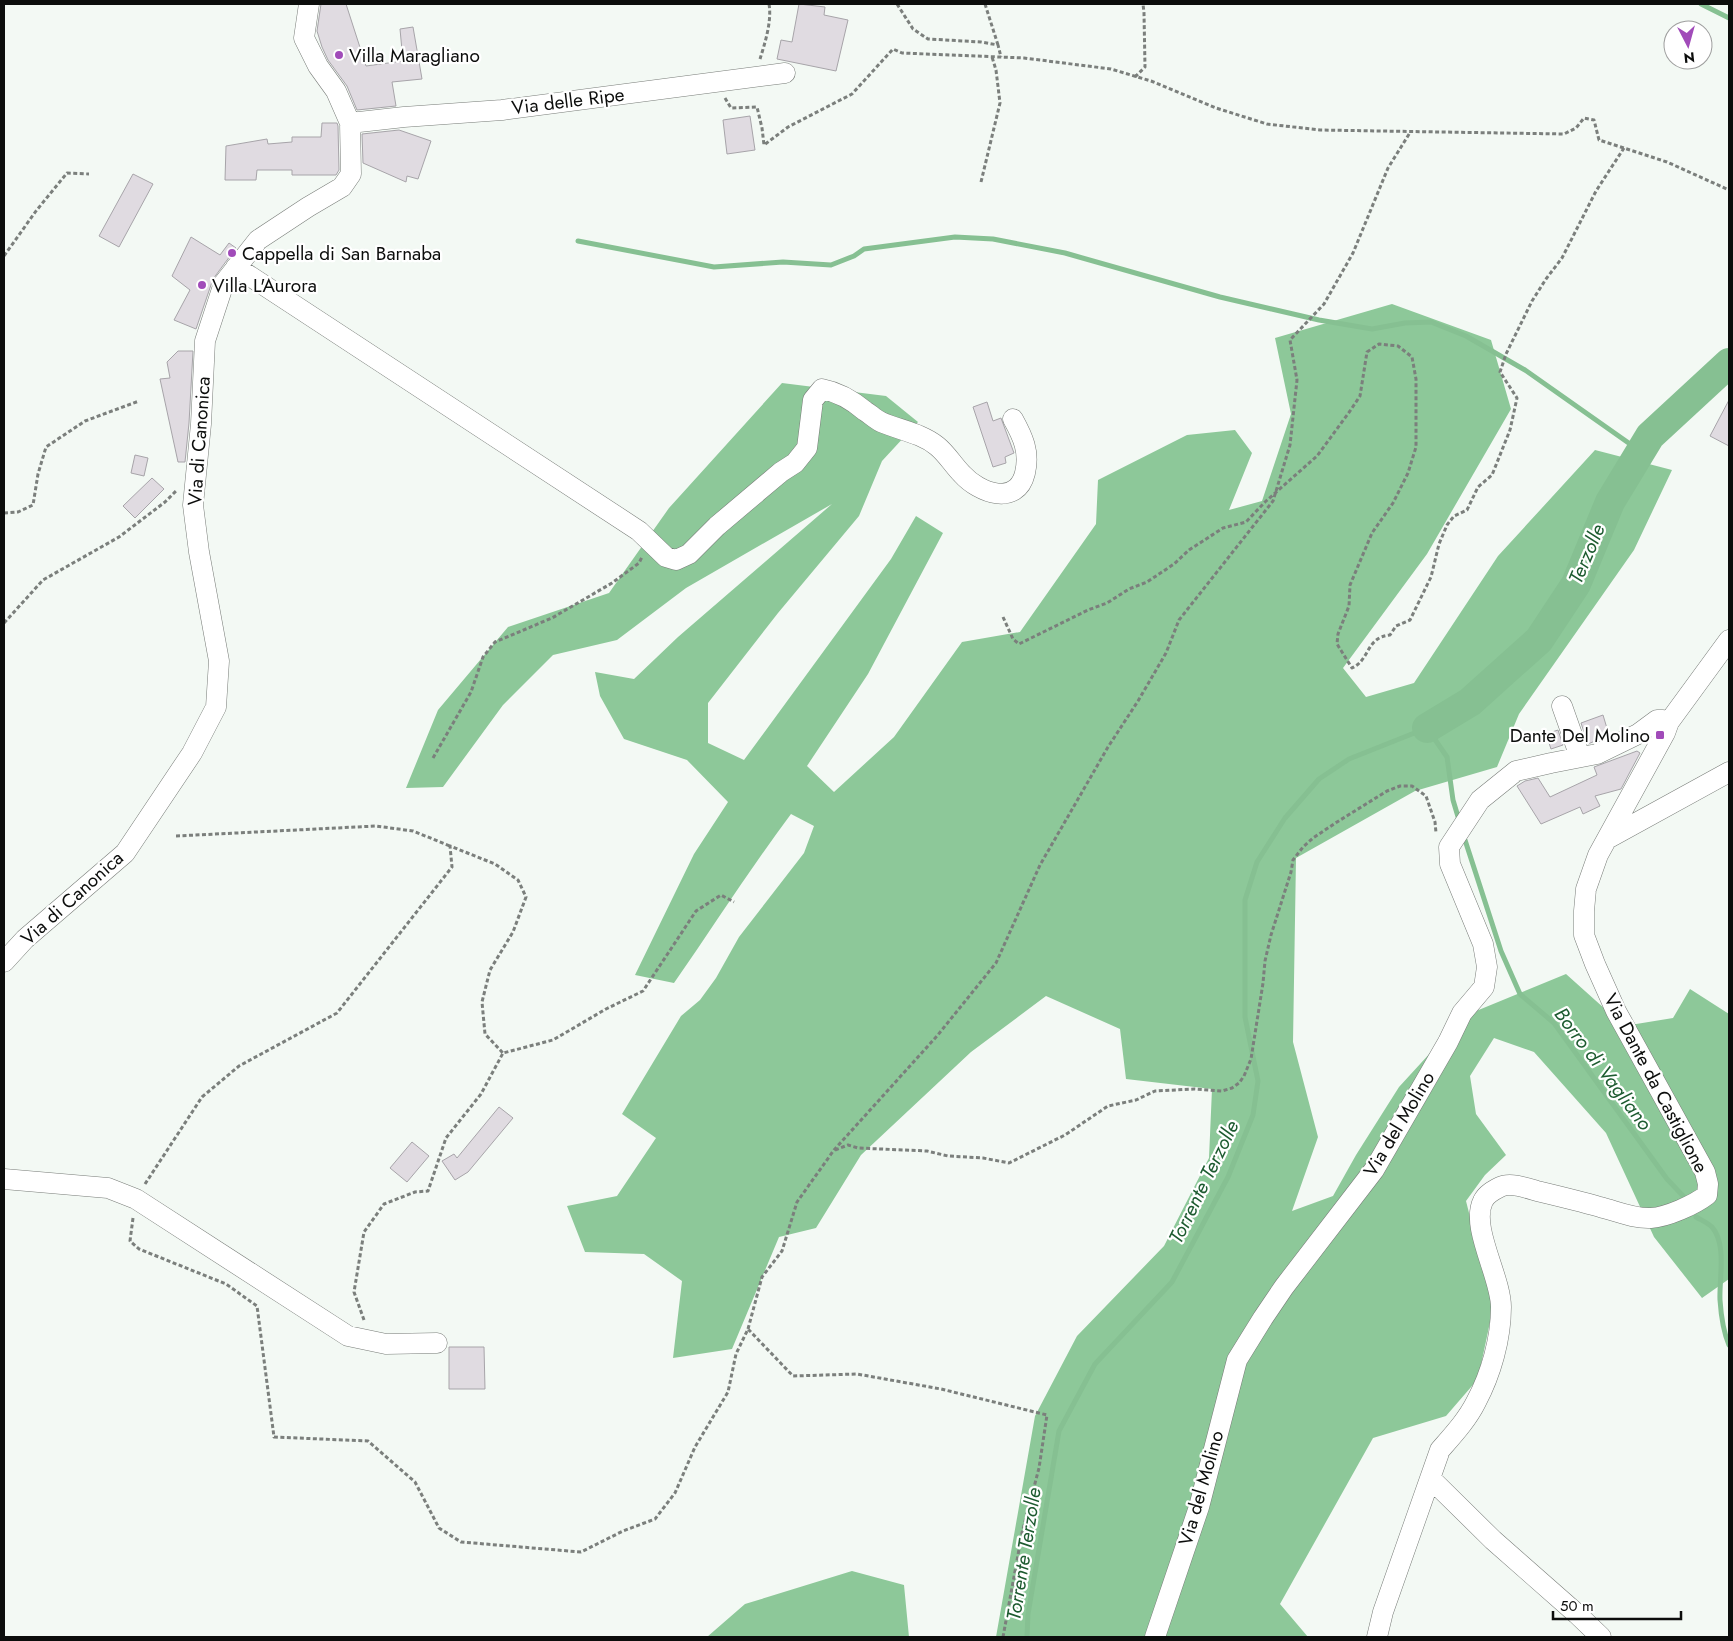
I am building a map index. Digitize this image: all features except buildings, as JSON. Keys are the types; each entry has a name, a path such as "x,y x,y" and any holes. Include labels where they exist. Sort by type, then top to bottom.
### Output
{"street":[{"name":"Via di Canonica","path":"4,962 25,939 125,853 192,753 216,707 219,661 199,552 193,505 201,424 205,341 224,283 258,240 342,187 350,174 350,123 336,91 318,66 304,38 308,4"},
{"name":"Via delle Ripe","path":"350,123 502,110 785,73"},
{"path":"236,267 639,531 666,557 676,560 688,554 717,526 781,472 795,463 807,448 813,400 822,389 833,391 854,402 879,421 909,431 936,445 951,460 962,475 994,494 1007,494 1017,490 1024,476 1027,464 1024,437 1013,419"},
{"name":"Via Dante da Castiglione","path":"1377,1637 1383,1612 1440,1450 1476,1404 1489,1375 1497,1340 1501,1307 1499,1284 1482,1234 1480,1213 1483,1200 1493,1190 1503,1185 1527,1188 1625,1214 1651,1218 1668,1214 1707,1195 1708,1184 1705,1172 1615,1009 1594,964 1584,935 1584,911 1586,889 1606,839 1666,733 1669,722 1729,640"},
{"path":"1562,706 1580,757"},
{"path":"1449,847 1480,800 1516,771 1597,754 1638,734 1656,720 1669,722"},
{"path":"1606,839 1729,772"},
{"name":"Via del Molino","path":"1155,1637 1199,1506 1237,1360 1284,1287 1374,1170 1448,1042 1462,1013 1484,987 1487,967 1483,944 1450,864 1449,847"},
{"path":"4,1179 108,1188 136,1199 348,1336 386,1344 438,1343"},
{"path":"1430,1478 1493,1540 1601,1637"}],"path":[{"path":"755,77 765,46 770,10 769,4"},
{"path":"897,4 913,29 928,39 981,42 998,45"},
{"path":"985,4 1001,57"},
{"path":"1136,77 1145,67 1143,4"},
{"path":"716,82 730,108 757,107 764,145 788,127 852,94 893,49 902,53 1024,58 1111,69 1216,108 1267,124 1320,130 1564,134 1576,128 1584,118 1594,120 1599,140 1666,162 1729,190"},
{"path":"981,182 1000,103 996,70 992,57"},
{"path":"450,846 452,867 338,1013 239,1066 202,1097 136,1199 130,1241 139,1250 226,1284 257,1306 274,1437 368,1441 415,1482 439,1528 461,1542 581,1552 624,1531 655,1519 675,1493 695,1447 728,1392 736,1354 748,1330 762,1277 782,1251 796,1202 834,1150 937,1036 996,963 1040,865 1108,747 1166,653 1179,620 1273,501 1290,446 1297,380 1290,340 1324,304 1353,253 1388,168 1410,132"},
{"path":"1003,617 1013,639 1019,644 1107,602 1129,589 1147,582 1174,564 1189,550 1223,528 1246,522 1321,451 1360,396 1366,352 1379,344 1398,346 1412,357 1416,379 1416,447 1408,473 1393,503 1372,533 1350,585 1349,606 1338,634 1337,644 1352,668 1360,664 1368,649 1380,636 1390,636 1396,626 1410,620 1431,577 1439,544 1447,525 1454,516 1467,510 1478,487 1492,475 1510,430 1517,398 1500,372 1506,354 1532,301 1562,258 1596,191 1624,148"},
{"path":"4,256 36,211 67,173 89,174"},
{"path":"4,513 18,512 33,505 38,474 46,447 85,421 139,401"},
{"path":"4,623 43,580 120,538 177,490"},
{"path":"433,758 471,692 483,657 495,642 552,618 612,582 639,563 650,543"},
{"path":"834,1150 848,1145 858,1148 927,1151 948,1156 983,1158 1009,1163 1065,1135 1108,1106 1136,1100 1155,1090 1194,1089 1222,1091 1232,1088 1239,1082 1249,1066 1256,1036 1265,961 1271,935 1292,872 1293,860 1303,847 1313,838 1387,791 1400,786 1412,786 1426,796 1439,840 1444,846 1449,847"},
{"path":"176,836 376,826 413,831 495,864 518,880 526,896 513,932 490,970 482,1002 485,1034 504,1053"},
{"path":"370,1340 354,1292 364,1232 384,1204 416,1192 428,1190 446,1138 481,1094 504,1053 553,1040 606,1009 643,991 696,911 721,895 734,902"},
{"path":"748,1330 793,1376 857,1374 941,1389 1047,1415 1039,1468 1022,1533 1003,1637"}],"green space":[{"path":"1392,304 1491,340 1511,409 1427,554 1343,668 1366,697 1414,683 1498,556 1595,450 1672,470 1634,550 1519,714 1497,767 1415,791 1296,858 1293,1042 1318,1137 1292,1211 1333,1196 1356,1155 1399,1087 1464,1016 1566,974 1624,1026 1673,1018 1690,989 1729,1014 1729,1279 1702,1298 1654,1237 1606,1133 1534,1052 1494,1038 1470,1076 1476,1114 1506,1155 1485,1175 1466,1201 1493,1308 1478,1379 1446,1416 1373,1438 1280,1604 1308,1637 996,1637 1035,1416 1077,1336 1164,1246 1209,1158 1212,1089 1126,1079 1120,1029 1046,996 971,1052 861,1155 816,1228 779,1237 732,1349 673,1358 682,1281 644,1254 585,1252 567,1206 617,1196 656,1138 622,1114 681,1016 700,1000 716,978 739,937 804,853 814,826 791,814 674,983 635,975 694,854 728,802 687,760 624,739 600,696 595,672 634,679 678,637 832,504 686,588 617,640 553,655 503,705 443,787 406,788 438,710 508,627 609,593 669,508 782,383 886,396 918,422 882,461 859,516 778,613 708,703 708,743 744,760 891,559 916,516 943,533 868,674 807,766 834,792 894,737 962,642 1020,632 1096,524 1098,480 1187,435 1235,430 1252,453 1229,510 1262,501 1291,414 1275,338"},
{"path":"852,1571 904,1585 909,1637 707,1637 745,1604"}],"waterway":[{"path":"1701,4 1729,18"},
{"path":"578,241 714,267 783,262 831,265 854,256 864,249 955,237 993,239 1065,253 1220,297 1319,320 1372,329 1405,323 1431,322 1466,336 1525,370 1640,451"},
{"name":"Terzolle","path":"1427,728 1470,702 1539,640 1576,584 1610,502 1650,436 1729,363"},
{"name":"Torrente Terzolle","path":"1027,1637 1028,1614 1059,1431 1095,1364 1172,1282 1228,1177 1253,1115 1258,1081 1245,1017 1245,900 1257,862 1285,818 1319,779 1349,759 1427,728 1447,757 1453,800 1459,820"},
{"name":"Borro di Vagliano","path":"1465,840 1501,951 1520,994 1554,1023 1667,1179 1686,1199"},
{"name":"Borro di Vagliano","path":"1696,1217 1712,1227 1717,1234 1721,1252 1720,1306 1729,1345"}],"place":[{"name":"Villa Maragliano","path":"339,55"},
{"name":"Cappella di San Barnaba","path":"232,253"},
{"name":"Villa L'Aurora","path":"202,285"},
{"name":"Dante Del Molino","path":"1660,735"}]}
